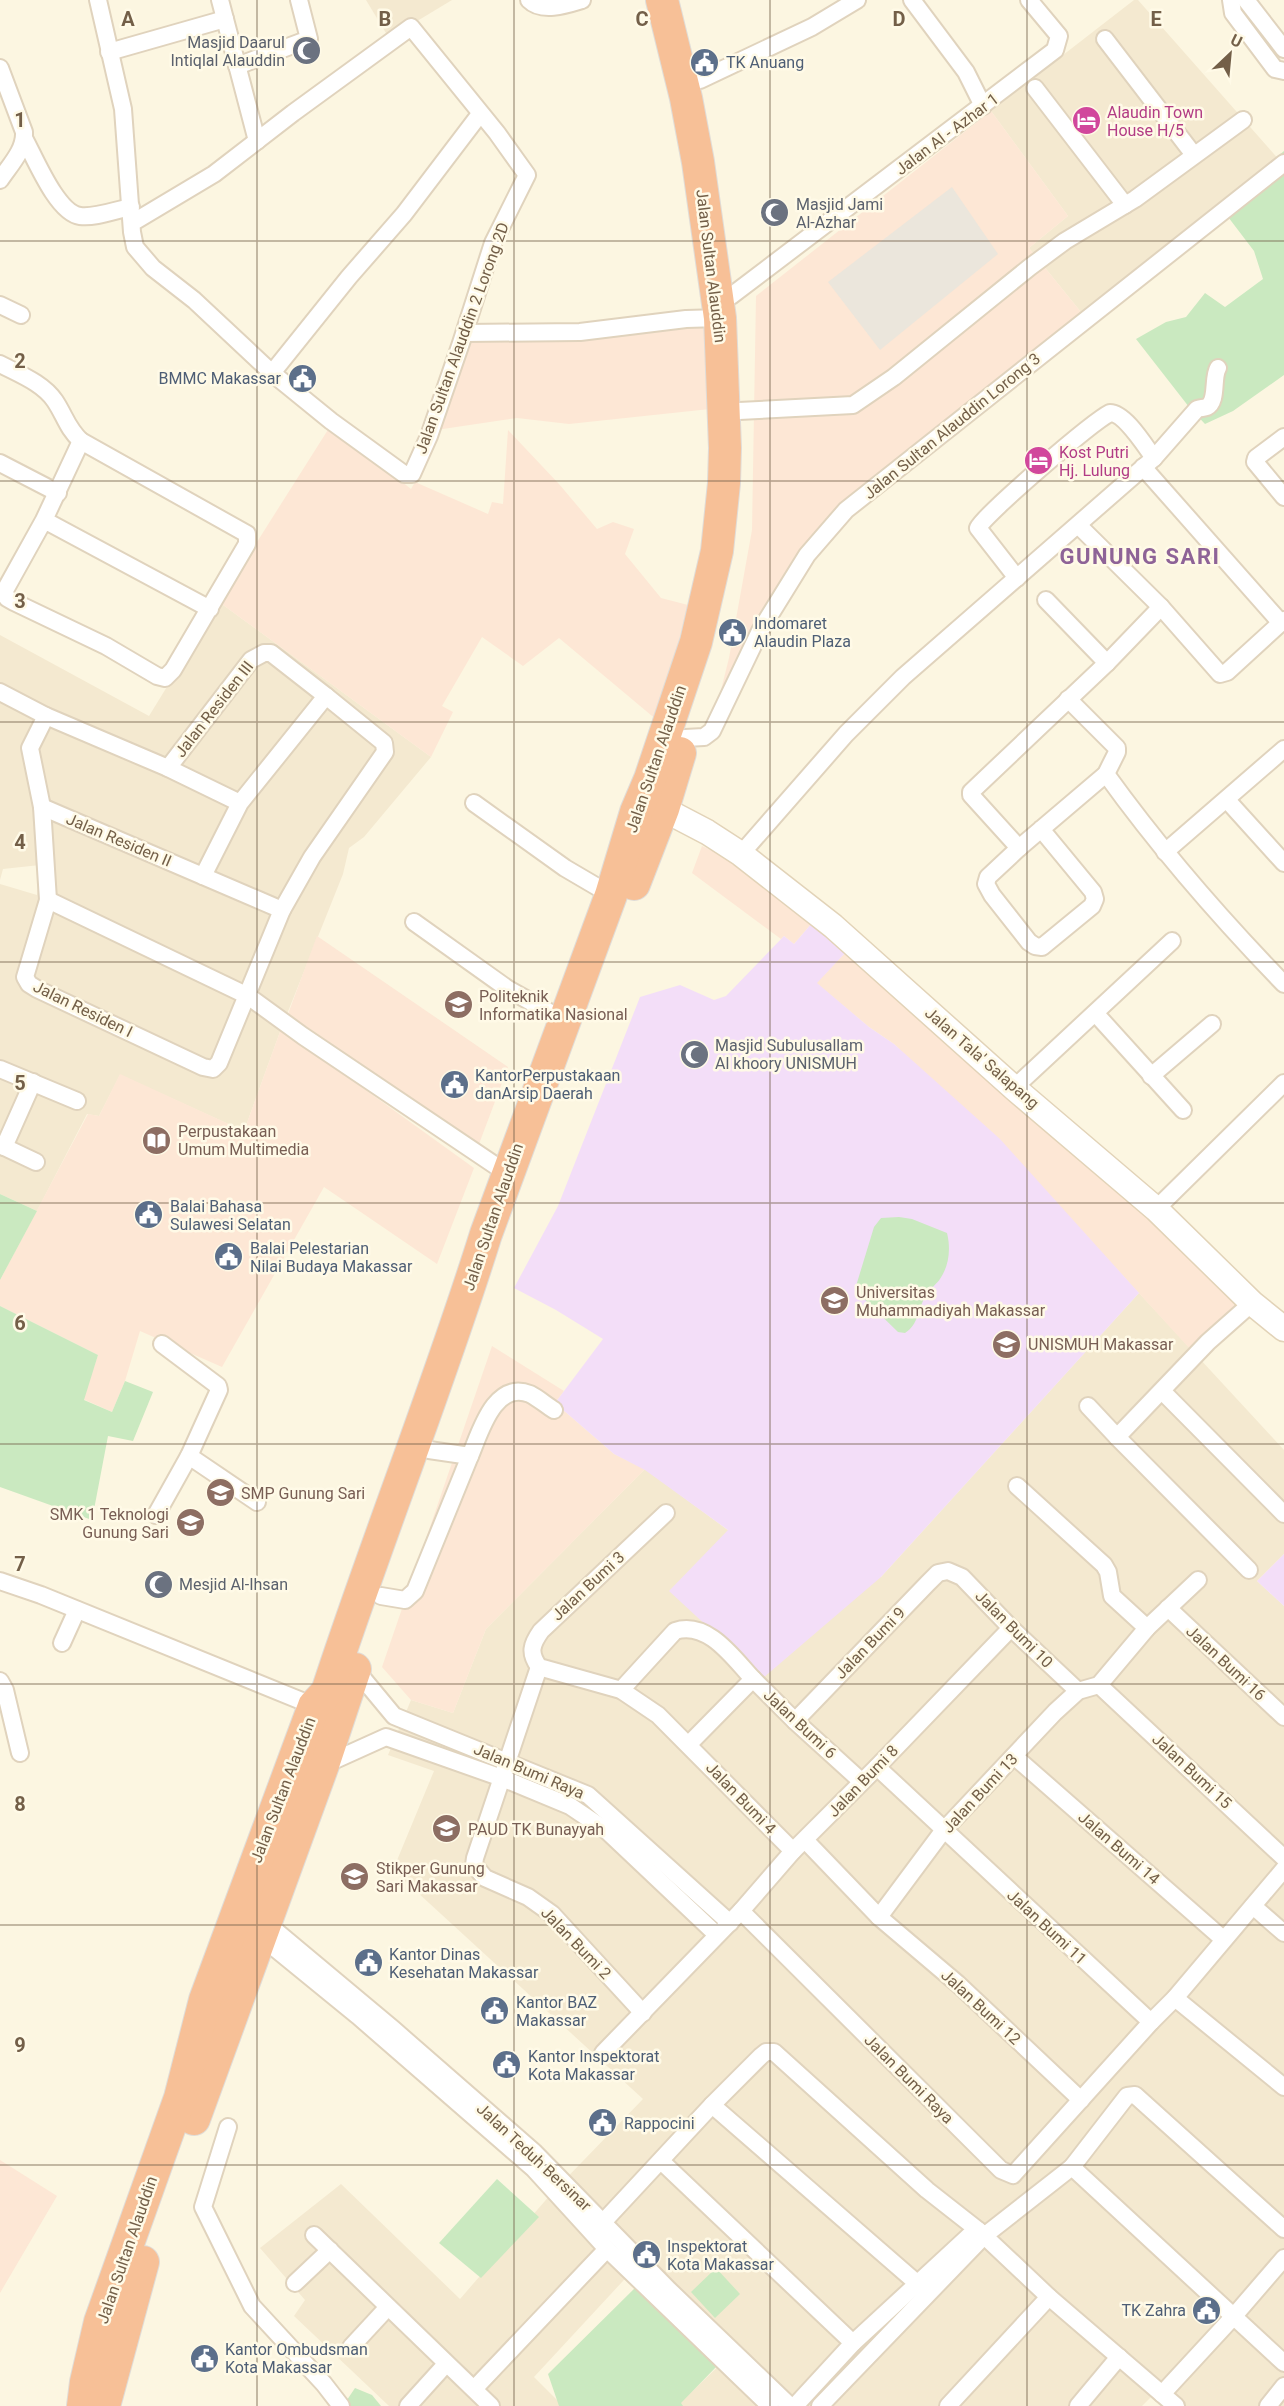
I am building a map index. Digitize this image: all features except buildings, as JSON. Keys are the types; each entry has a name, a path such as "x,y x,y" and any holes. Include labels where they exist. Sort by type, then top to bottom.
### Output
{"highway":[{"name":"Jalan Sultan Alauddin","path":"83,2406 86,2382 100,2322 262,1929 323,1765 381,1596 478,1294 500,1169 565,1021 611,895 636,812 703,644 727,575 733,535 739,411 725,307 688,108 662,0"},
{"name":"Jalan Sultan Alauddin","path":"104,2406 136,2283 189,2102 204,2000 314,1706 327,1692 366,1572 478,1294 516,1212 663,809 685,738 703,644 717,551 724,483 725,307 721,212 700,80 681,0"}],"main road":[{"name":"Jalan Tala' Salapang","path":"663,809 707,832 741,854 833,926 1014,1088 1156,1209 1252,1303 1284,1329"}],"street":[{"path":"98,0 123,109 135,247 148,263 194,300 272,372 349,277 404,214 480,114"},
{"path":"24,138 54,193 71,213 88,216 131,215 214,174 257,141 220,0"},
{"path":"237,66 309,39 299,0"},
{"path":"529,0 537,7 549,7 582,0"},
{"path":"700,80 812,27 857,0"},
{"path":"912,0 966,72 983,106"},
{"name":"Jalan Al - Azhar 1","path":"725,307 1055,50 1059,43 1059,36 1029,0"},
{"path":"1231,0 1233,13 1275,69 1284,71"},
{"path":"1246,0 1284,49"},
{"path":"109,52 225,19"},
{"name":"Jalan Sultan Alauddin 2 Lorong 2D","path":"257,141 411,27 527,175 493,243 429,436 412,474 407,475 398,471 272,372"},
{"path":"1105,39 1194,156"},
{"path":"0,68 24,132 22,147 0,180"},
{"path":"1035,88 1125,205"},
{"path":"739,411 853,405 894,377 1065,241 1125,205 1243,120"},
{"name":"Jalan Sultan Alauddin Lorong 3","path":"685,738 704,737 712,731 760,631 807,555 846,510 1284,163"},
{"path":"0,305 21,315"},
{"path":"465,333 580,332 686,319 725,307"},
{"path":"0,364 47,391 55,400 70,431 81,441 247,534 247,544 210,609 173,670 165,678 157,676 106,646 14,602 7,598 4,592 58,493 81,441"},
{"path":"741,854 903,676 1149,463 1197,409 1211,402 1218,368"},
{"path":"1017,578 978,528 985,518 1110,412 1119,416 1126,423 1149,463 1283,621 1222,674 1216,672 1161,607 1078,525"},
{"path":"1284,437 1256,458 1255,462 1284,497"},
{"path":"0,463 58,493"},
{"path":"44,520 210,609"},
{"path":"1046,600 1107,663"},
{"path":"1019,848 971,793 1107,663 1161,607"},
{"name":"Jalan Residen III","path":"168,768 251,660 259,655 271,653 326,696"},
{"name":"Jalan Residen III","path":"0,692 46,716 168,768 240,803"},
{"path":"203,876 240,803 326,696 384,743 386,752 312,857 282,910 248,996"},
{"path":"1041,829 1093,892 1095,899 1092,906 1042,947 1029,942 986,884 988,877 1019,848 1041,829 1106,774 1117,752 1117,748 1068,699"},
{"path":"42,807 30,748 46,716"},
{"path":"1165,852 1284,749"},
{"path":"1106,774 1165,852 1229,927 1284,984"},
{"path":"1227,800 1284,863"},
{"path":"474,803 565,868 611,895"},
{"name":"Jalan Residen II","path":"48,900 42,807 282,910"},
{"path":"48,900 248,996 303,1036 500,1169"},
{"name":"Jalan Residen I","path":"48,900 26,973 27,981 37,989 203,1067 213,1069 219,1063 248,996"},
{"path":"414,921 508,989 565,1021"},
{"path":"1014,1088 1172,941"},
{"path":"1096,1014 1183,1110"},
{"path":"1151,1076 1212,1024"},
{"path":"0,1069 77,1101"},
{"path":"33,1082 2,1146 36,1162"},
{"path":"1156,1209 1284,1083"},
{"path":"1117,1437 1163,1392 1208,1342 1252,1303"},
{"path":"156,1515 189,1456 219,1390 218,1386 162,1344"},
{"path":"1163,1392 1284,1514"},
{"path":"381,1596 405,1600 415,1591 493,1404 503,1397 530,1394 554,1410"},
{"path":"1088,1407 1249,1570"},
{"path":"429,1450 470,1456"},
{"path":"189,1456 258,1502"},
{"path":"1017,1486 1104,1565 1108,1572 1108,1588 1112,1596 1147,1628"},
{"name":"Jalan Bumi 3","path":"509,1761 539,1667 531,1653 532,1645 541,1631 666,1513"},
{"name":"Jalan Bumi 10","path":"948,1571 962,1577 1011,1628 1078,1691"},
{"name":"Jalan Bumi 9","path":"795,1721 938,1573 948,1571"},
{"path":"1100,1685 1147,1628 1198,1580"},
{"path":"0,1581 314,1706"},
{"name":"Jalan Bumi 16","path":"1168,1608 1284,1717"},
{"path":"62,1643 77,1610"},
{"path":"621,1690 675,1631 682,1628 703,1632 717,1642 753,1679"},
{"name":"Jalan Bumi 8","path":"717,1935 799,1845 1011,1628"},
{"path":"539,1667 621,1690 658,1715 689,1744"},
{"name":"Jalan Bumi Raya","path":"355,1669 394,1716 588,1795 735,1917 1001,2170 1013,2175 1017,2172 1081,2100"},
{"name":"Jalan Bumi 6","path":"689,1744 753,1679 861,1781"},
{"path":"0,1681 5,1690 20,1753"},
{"name":"Jalan Bumi 13","path":"879,1917 944,1831 1055,1712 1078,1691 1100,1685"},
{"name":"Jalan Bumi 15","path":"1100,1685 1284,1858"},
{"path":"323,1765 386,1737 394,1716"},
{"name":"Jalan Bumi Raya","path":"386,1737 502,1778 570,1806 591,1818 717,1935"},
{"name":"Jalan Bumi 4","path":"689,1744 799,1845"},
{"name":"Jalan Bumi 14","path":"1014,1756 1223,1939"},
{"name":"Jalan Bumi 2","path":"509,1761 474,1865 485,1878 528,1897 552,1914 643,2013"},
{"name":"Jalan Bumi 11","path":"877,1767 1151,2022"},
{"path":"799,1845 879,1917"},
{"path":"1081,2100 1175,1998 1284,1869"},
{"path":"1253,1906 1284,1933"},
{"name":"Jalan Bumi 12","path":"879,1917 958,1984 1081,2100"},
{"name":"Jalan Teduh Bersinar","path":"262,1929 534,2152 586,2203 607,2249 770,2406"},
{"path":"603,2053 717,1935"},
{"path":"1175,1998 1284,2087"},
{"path":"598,2228 712,2105 761,2056 766,2052 774,2052 927,2190 981,2233 1049,2297 1176,2406"},
{"path":"793,2406 853,2343 918,2284 981,2233 1072,2167 1127,2096 1135,2094 1284,2229"},
{"path":"712,2105 918,2284"},
{"path":"228,2127 203,2207 252,2306 324,2384 341,2406"},
{"path":"661,2161 853,2343"},
{"path":"1072,2167 1284,2363"},
{"name":"Jalan Teduh Bersinar","path":"598,2228 669,2290 793,2406"},
{"path":"820,2406 981,2233"},
{"path":"314,2235 491,2406"},
{"path":"474,2389 607,2249"},
{"path":"295,2283 330,2250"},
{"path":"1162,2394 1284,2258"},
{"path":"948,2406 1049,2297"},
{"path":"351,2347 388,2307"},
{"path":"1078,2406 1119,2357"},
{"path":"408,2406 446,2364"},
{"path":"1268,2406 1284,2386"}],"shaded area":[{"path":"366,0 452,0 389,38"},
{"path":"1134,0 1138,0 1281,162 1085,317 1029,248 1068,216 991,111"},
{"path":"991,111 1068,216 1029,248 1085,317 806,544 790,566 755,643 711,730 729,658 752,530 756,296"},
{"path":"952,187 998,254 880,350 828,282"},
{"path":"705,322 710,409 569,424 517,418 436,430 471,333"},
{"path":"331,425 411,489 415,482 488,514 492,502 503,504 508,430 559,484 597,529 613,522 634,529 625,554 661,598 688,605 658,721 559,638 523,666 482,637 442,706 453,712 431,757 219,602"},
{"path":"219,602 431,757 364,837 349,848 343,874 281,1029 244,1131 120,1075 99,1116 87,1114 37,1211 0,1194 0,884 37,895 40,865 3,869 0,880 0,635 149,716"},
{"path":"702,846 728,858 812,923 794,944 784,936 781,939 692,873"},
{"name":"Universitas Muhammadiyah Makassar","path":"812,923 846,952 817,983 869,1027 894,1044 1000,1139 1139,1293 881,1577 763,1678 669,1591 728,1530 645,1470 614,1454 555,1403 603,1339 514,1288 558,1206 640,997 680,985 714,1000 726,996 784,936 794,944"},
{"path":"317,936 508,1067 479,1144 288,1014"},
{"path":"846,952 1244,1298 1191,1350 1060,1207 894,1044 869,1027 816,983"},
{"path":"281,1029 474,1168 437,1264 324,1187 222,1367 140,1331 125,1381 112,1412 83,1399 98,1355 0,1306 0,1280 88,1114 99,1116 120,1074 244,1131"},
{"path":"1139,1293 1284,1450 1284,1554 1257,1581 1284,1606 1284,2406 1175,2406 1157,2391 1142,2406 677,2406 729,2356 635,2268 534,2377 563,2406 389,2406 294,2316 305,2300 260,2248 341,2184 460,2299 551,2194 643,2099 393,1870 434,1771 388,1755 411,1700 453,1713 486,1629 645,1469 729,1531 881,1577"},
{"path":"492,1346 564,1391 555,1403 614,1454 645,1469 486,1629 453,1713 411,1700 382,1667"},
{"path":"1284,1554 1284,1606 1257,1581"},
{"path":"0,2160 57,2196 0,2293"}],"green space":[{"path":"1284,151 1284,375 1233,411 1205,424 1136,339 1166,322 1186,317 1205,293 1225,307 1263,279 1254,251 1222,209 1230,196"},
{"path":"0,1194 37,1211 0,1280"},
{"path":"881,1218 912,1219 947,1233 949,1245 943,1274 926,1294 913,1326 905,1333 898,1332 858,1293 856,1286 874,1227"},
{"path":"0,1306 98,1355 84,1400 112,1412 125,1381 153,1392 133,1441 108,1436 92,1520 0,1487"},
{"path":"497,2179 539,2217 481,2278 439,2243"},
{"path":"716,2268 740,2294 715,2318 691,2292"},
{"path":"637,2286 717,2366 681,2403 683,2406 559,2406 548,2374"},
{"path":"355,2388 372,2395 381,2406 343,2406"}],"place":[{"name":"Masjid Daarul Intiqlal Alauddin","path":"306,51"},
{"name":"TK Anuang","path":"705,62"},
{"name":"Alaudin Town House H/5","path":"1086,121"},
{"name":"Masjid Jami Al-Azhar","path":"775,213"},
{"name":"BMMC Makassar","path":"302,378"},
{"name":"Kost Putri Hj. Lulung","path":"1038,461"},
{"name":"Indomaret Alaudin Plaza","path":"733,632"},
{"name":"Politeknik Informatika Nasional","path":"458,1005"},
{"name":"Masjid Subulusallam Al khoory UNISMUH","path":"694,1054"},
{"name":"KantorPerpustakaan danArsip Daerah","path":"454,1084"},
{"name":"Perpustakaan Umum Multimedia","path":"157,1140"},
{"name":"Balai Bahasa Sulawesi Selatan","path":"149,1215"},
{"name":"Balai Pelestarian Nilai Budaya Makassar","path":"229,1257"},
{"name":"Universitas Muhammadiyah Makassar","path":"835,1301"},
{"name":"UNISMUH Makassar","path":"1007,1344"},
{"name":"SMP Gunung Sari","path":"220,1493"},
{"name":"SMK 1 Teknologi Gunung Sari","path":"190,1523"},
{"name":"Mesjid Al-Ihsan","path":"158,1584"},
{"name":"PAUD TK Bunayyah","path":"447,1829"},
{"name":"Stikper Gunung Sari Makassar","path":"355,1877"},
{"name":"Kantor Dinas Kesehatan Makassar","path":"368,1963"},
{"name":"Kantor BAZ Makassar","path":"495,2011"},
{"name":"Kantor Inspektorat Kota Makassar","path":"507,2065"},
{"name":"Rappocini","path":"603,2123"},
{"name":"Inspektorat Kota Makassar","path":"646,2255"},
{"name":"TK Zahra","path":"1207,2310"},
{"name":"Kantor Ombudsman Kota Makassar","path":"204,2358"}],"district":[{"name":"GUNUNG SARI","path":"1140,556"}]}
